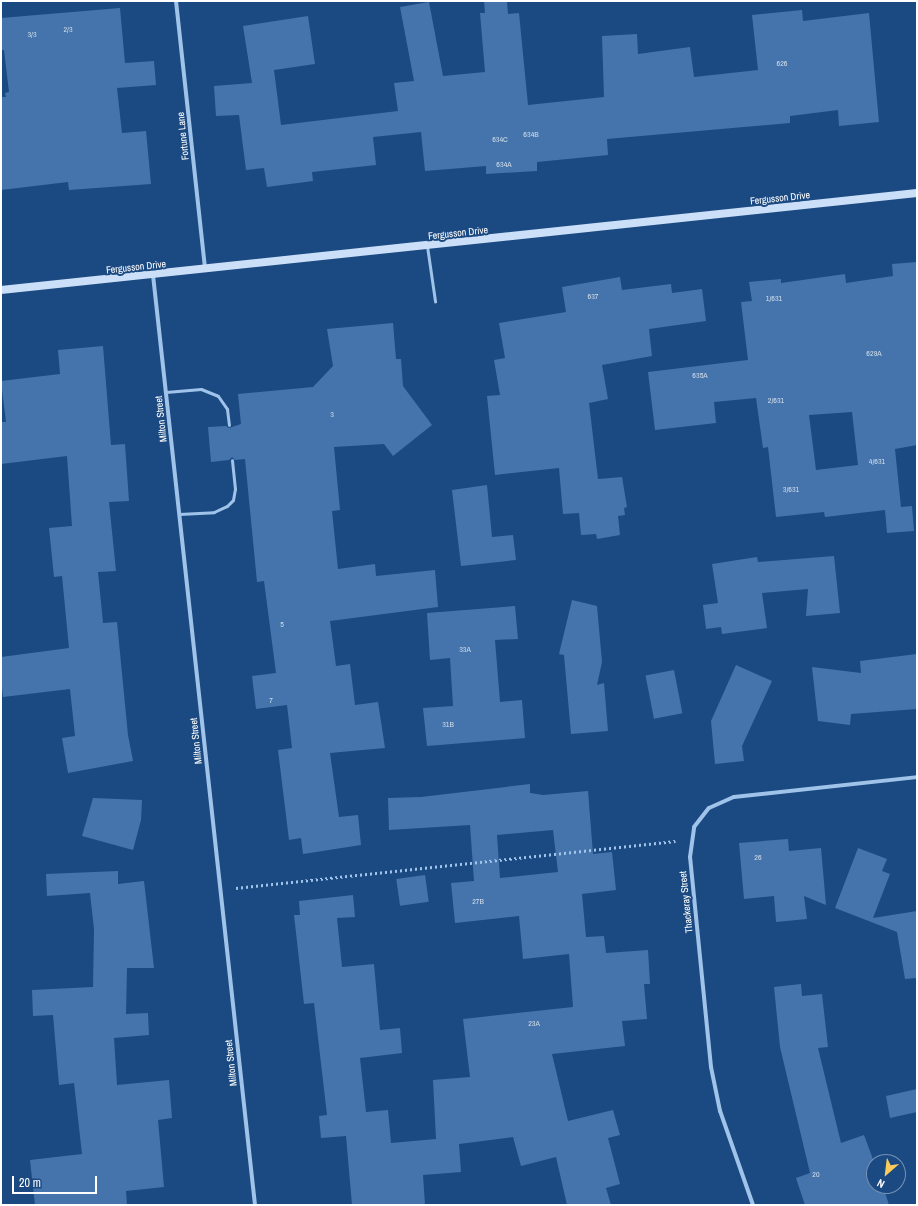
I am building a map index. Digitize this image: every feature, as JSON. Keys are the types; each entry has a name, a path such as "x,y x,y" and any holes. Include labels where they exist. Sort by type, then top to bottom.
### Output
{"main road":[{"name":"Fergusson Drive","path":"1,290 205,270 917,193"}],"street":[{"name":"Fortune Lane","path":"176,1 205,270"},
{"name":"Milton Street","path":"153,275 255,1205"},
{"name":"Thackeray Street","path":"753,1205 720,1111 711,1067 691,871 691,839 700,816 718,802 734,796 917,777"}],"lane":[{"path":"427,246 435,301"},
{"path":"166,392 201,389 218,396 227,409 229,426"},
{"path":"179,514 214,512 227,506 233,500 235,489 232,460"}],"path":[{"path":"220,890 691,839"}],"building":[{"path":"484,1 507,1 508,14 519,13 528,105 604,97 602,36 637,34 638,54 690,47 694,77 758,70 752,15 802,10 803,21 869,13 879,122 839,126 838,110 790,116 790,123 607,139 608,155 537,162 537,171 486,174 486,166 425,171 421,132 373,137 376,165 312,172 313,181 267,187 264,168 246,170 239,115 216,116 214,86 252,83 243,26 308,16 315,64 274,70 281,125 398,111 394,83 414,81 400,7 429,2 443,76 485,72 480,13 485,13"},
{"path":"120,8 125,63 154,61 156,85 117,88 122,133 146,131 151,184 69,190 68,182 1,190 1,97 6,97 5,93 9,92 4,50 1,50 1,18"},
{"path":"917,262 917,445 895,449 901,507 912,506 914,531 887,533 885,510 825,517 824,512 776,517 768,447 763,448 756,398 714,402 716,423 655,430 648,372 748,360 741,302 752,301 749,282 781,279 781,283 845,274 846,283 893,276 892,264","holes":["852,412 858,465 816,470 809,415"]},
{"path":"620,277 622,290 671,284 672,293 702,289 706,321 649,329 652,356 602,365 608,399 589,403 598,479 622,477 627,507 624,508 625,515 618,516 620,535 597,539 596,534 581,535 579,513 563,514 559,468 495,475 487,396 500,395 494,360 505,358 499,323 566,312 562,287"},
{"path":"393,323 396,359 401,359 403,386 432,425 393,456 384,444 334,447 340,510 332,511 338,569 375,564 376,576 435,570 438,607 330,621 336,666 350,664 355,705 378,702 385,748 330,753 339,817 358,815 361,845 303,854 301,838 289,840 278,750 292,748 287,705 256,709 252,676 276,673 264,581 257,582 245,459 235,460 232,457 229,460 211,462 208,427 226,426 229,428 241,424 238,394 313,387 333,366 327,329"},
{"path":"103,346 111,445 125,444 129,501 109,502 116,571 98,572 103,623 117,622 128,735 133,761 68,773 62,738 75,736 70,689 3,697 1,679 1,657 69,648 62,576 54,577 49,528 72,526 67,456 1,464 1,422 6,422 1,381 60,374 58,350"},
{"path":"487,485 492,537 513,535 516,560 461,566 452,490"},
{"path":"834,556 840,613 806,616 808,589 762,593 767,628 722,634 721,627 706,629 703,605 718,603 712,564 757,557 758,562"},
{"path":"572,600 597,606 602,662 597,685 604,683 608,731 571,734 564,655 559,654"},
{"path":"515,606 518,639 495,640 500,702 522,700 525,738 427,746 423,708 453,706 450,658 430,660 427,613"},
{"path":"917,654 917,709 851,714 850,725 818,721 812,667 861,673 860,661"},
{"path":"736,665 772,681 742,746 744,761 715,764 711,721"},
{"path":"674,670 682,713 654,719 646,676"},
{"path":"530,784 530,793 543,795 588,791 593,854 612,852 616,890 582,894 586,937 604,936 606,953 648,950 650,984 644,984 647,1019 622,1021 625,1046 552,1054 568,1121 613,1110 620,1135 608,1138 620,1184 606,1188 611,1205 567,1205 556,1157 521,1166 513,1137 459,1144 461,1172 423,1175 425,1205 352,1205 346,1136 321,1138 319,1116 327,1115 314,1003 304,1004 294,915 300,915 299,901 353,895 355,917 337,918 342,967 374,964 380,1030 400,1028 402,1053 360,1058 366,1112 388,1110 391,1143 436,1139 433,1080 470,1077 463,1019 573,1007 569,954 523,959 519,916 455,923 451,883 474,881 470,825 389,830 388,798 421,797","holes":["553,830 558,872 500,878 497,835"]},
{"path":"93,798 142,800 141,820 133,850 82,836"},
{"path":"788,839 789,851 821,848 826,905 804,896 807,919 776,922 774,896 744,899 739,843"},
{"path":"858,848 887,859 882,871 890,874 873,918 917,911 917,978 905,979 897,932 835,908"},
{"path":"118,871 118,884 144,881 154,968 127,968 126,1014 148,1013 149,1035 114,1038 117,1085 169,1080 172,1118 158,1120 164,1187 126,1191 127,1205 35,1205 30,1160 82,1154 74,1083 59,1085 53,1015 33,1016 32,990 93,987 94,929 90,893 47,896 46,874"},
{"path":"425,875 429,902 400,906 396,879"},
{"path":"801,984 802,996 822,994 828,1047 818,1048 841,1143 864,1135 871,1154 866,1154 866,1194 886,1194 889,1205 805,1205 796,1178 810,1173 780,1047 774,987"},
{"path":"917,1089 917,1112 890,1118 886,1096"}]}
